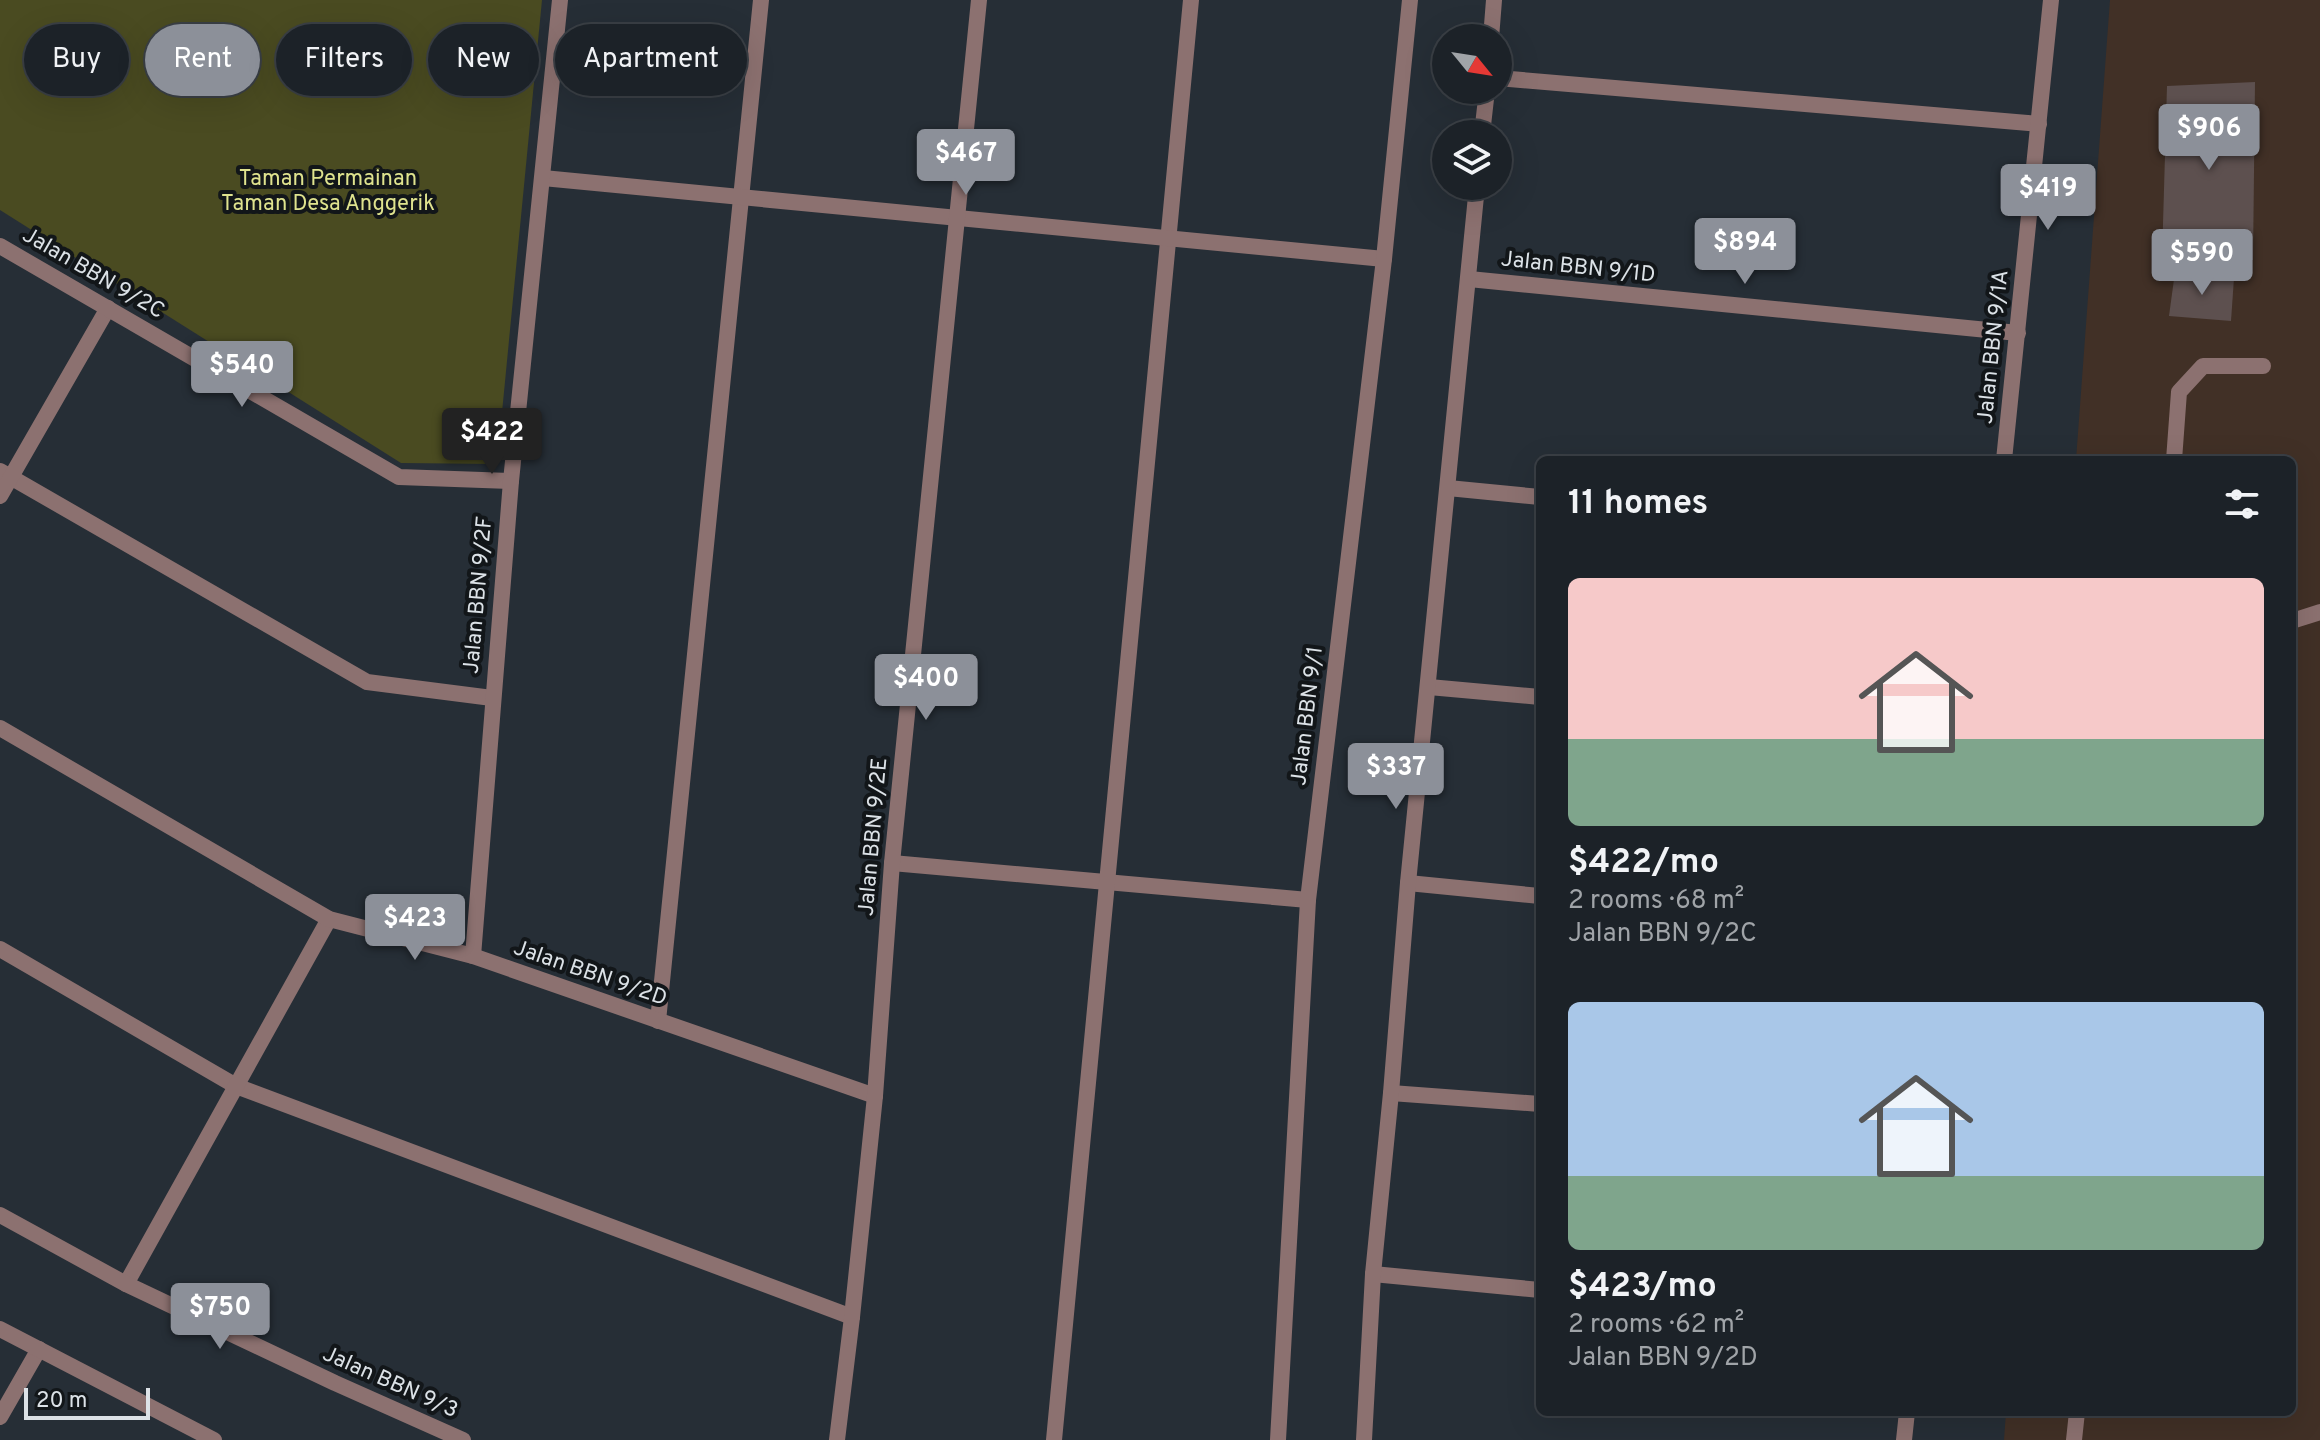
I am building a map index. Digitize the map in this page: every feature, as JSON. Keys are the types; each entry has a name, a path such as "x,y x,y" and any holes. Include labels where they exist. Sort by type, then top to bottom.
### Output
{"street":[{"name":"Jalan BBN 9/2F","path":"473,956 511,481 560,0"},
{"path":"658,1021 761,0"},
{"name":"Jalan BBN 9/2E","path":"837,1440 875,1096 892,863 979,0"},
{"path":"1054,1440 1191,0"},
{"name":"Jalan BBN 9/1","path":"1278,1440 1308,900 1384,259 1410,0"},
{"path":"1492,24 1494,0"},
{"name":"Jalan BBN 9/1A","path":"2004,456 2051,0"},
{"path":"1512,79 2039,124"},
{"path":"543,178 1384,259"},
{"path":"1364,1440 1373,1274 1408,883 1476,200"},
{"name":"Jalan BBN 9/2C","path":"0,246 399,477 511,481"},
{"name":"Jalan BBN 9/1D","path":"1469,279 2018,333"},
{"path":"0,496 5,474 108,308"},
{"path":"2174,456 2179,392 2203,366 2263,366"},
{"path":"5,474 367,682 492,698"},
{"path":"1448,488 1536,497"},
{"path":"2296,620 2320,612"},
{"path":"1429,687 1536,697"},
{"name":"Jalan BBN 9/2D","path":"0,728 329,919 473,956 875,1096"},
{"path":"892,863 1308,900"},
{"path":"1408,883 1536,896"},
{"path":"126,1284 329,919"},
{"path":"0,949 236,1086 852,1317"},
{"path":"1391,1093 1536,1104"},
{"name":"Jalan BBN 9/3","path":"0,1215 126,1284 463,1440"},
{"path":"1373,1274 1536,1290"},
{"path":"0,1329 211,1439"},
{"path":"0,1417 39,1349"},
{"path":"1904,1440 1907,1416"},
{"path":"2074,1440 2077,1416"}],"shaded area":[{"path":"2110,0 2320,0 2320,1440 2004,1440 2006,1416 2296,1416 2296,456 2076,456"}],"green space":[{"name":"Taman Permainan Taman Desa Anggerik","path":"0,0 542,0 539,31 539,24 428,24 428,96 533,96 497,464 401,463 0,210"}],"building":[{"path":"2255,82 2253,260 2162,259 2167,86"},
{"path":"2175,272 2234,278 2231,321 2169,316"}]}
